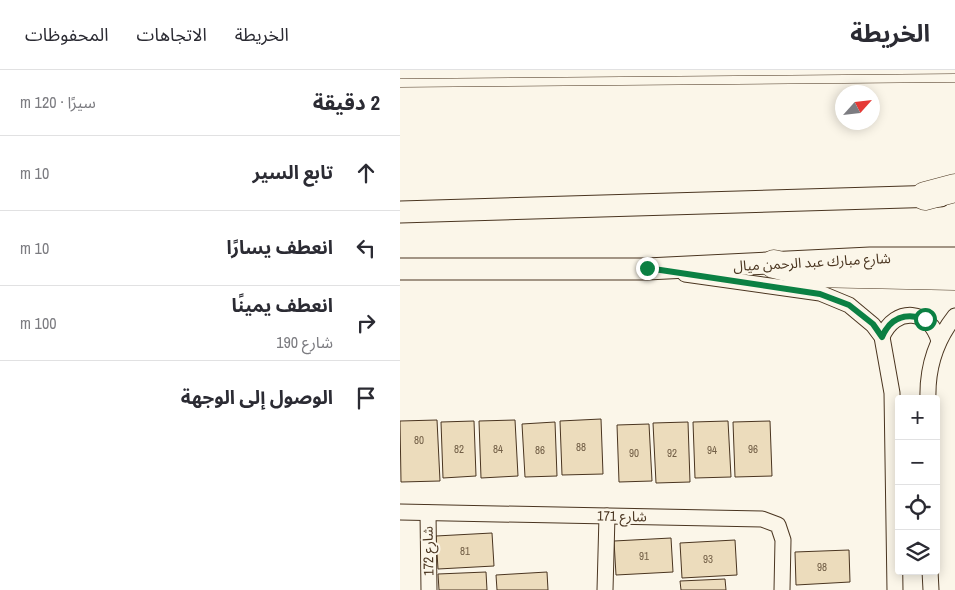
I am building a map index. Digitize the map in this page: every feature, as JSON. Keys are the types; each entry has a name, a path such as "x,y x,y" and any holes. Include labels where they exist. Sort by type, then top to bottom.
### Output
{"highway":[{"path":"925,196 955,188"},
{"path":"774,264 810,273 955,276"}],"main road":[{"path":"400,212 955,196"},
{"name":"شارع مبارك عبد الرحمن ميال","path":"400,269 647,268 774,264 870,258 955,258"}],"street":[{"path":"647,268 820,294 849,305 873,324 882,337 892,393 895,590"},
{"path":"882,337 891,322 908,315 916,316 932,325 939,341"},
{"path":"928,395 931,367 939,341 955,316"},
{"name":"شارع 171","path":"400,512 771,521 778,525 783,540 782,590"},
{"name":"شارع 172","path":"428,513 429,590"},
{"path":"605,590 607,516"},
{"path":"930,575 931,590"}],"lane":[{"path":"400,83 955,78"}],"building":[{"path":"601,419 603,474 562,475 560,421"},
{"path":"437,420 440,481 401,482 400,421"},
{"path":"515,420 518,476 481,478 479,421"},
{"path":"474,421 476,476 443,478 441,422"},
{"path":"728,421 731,477 695,478 693,422"},
{"path":"770,421 772,476 735,477 733,422"},
{"path":"555,422 557,476 525,477 522,424"},
{"path":"688,422 690,482 656,483 653,423"},
{"path":"649,424 652,481 619,482 617,425"},
{"path":"492,533 494,566 438,569 436,536"},
{"path":"671,538 673,572 616,575 614,541"},
{"path":"735,540 737,575 682,578 680,543"},
{"path":"849,550 850,582 796,585 795,552"},
{"path":"486,572 487,590 439,590 438,574"},
{"path":"547,572 548,590 497,590 496,575"},
{"path":"725,579 726,590 681,590 680,581"}],"route":[{"path":"647,268 820,294 835,298 861,314 873,324 882,337 891,322 899,317 908,315 925,319"}]}
